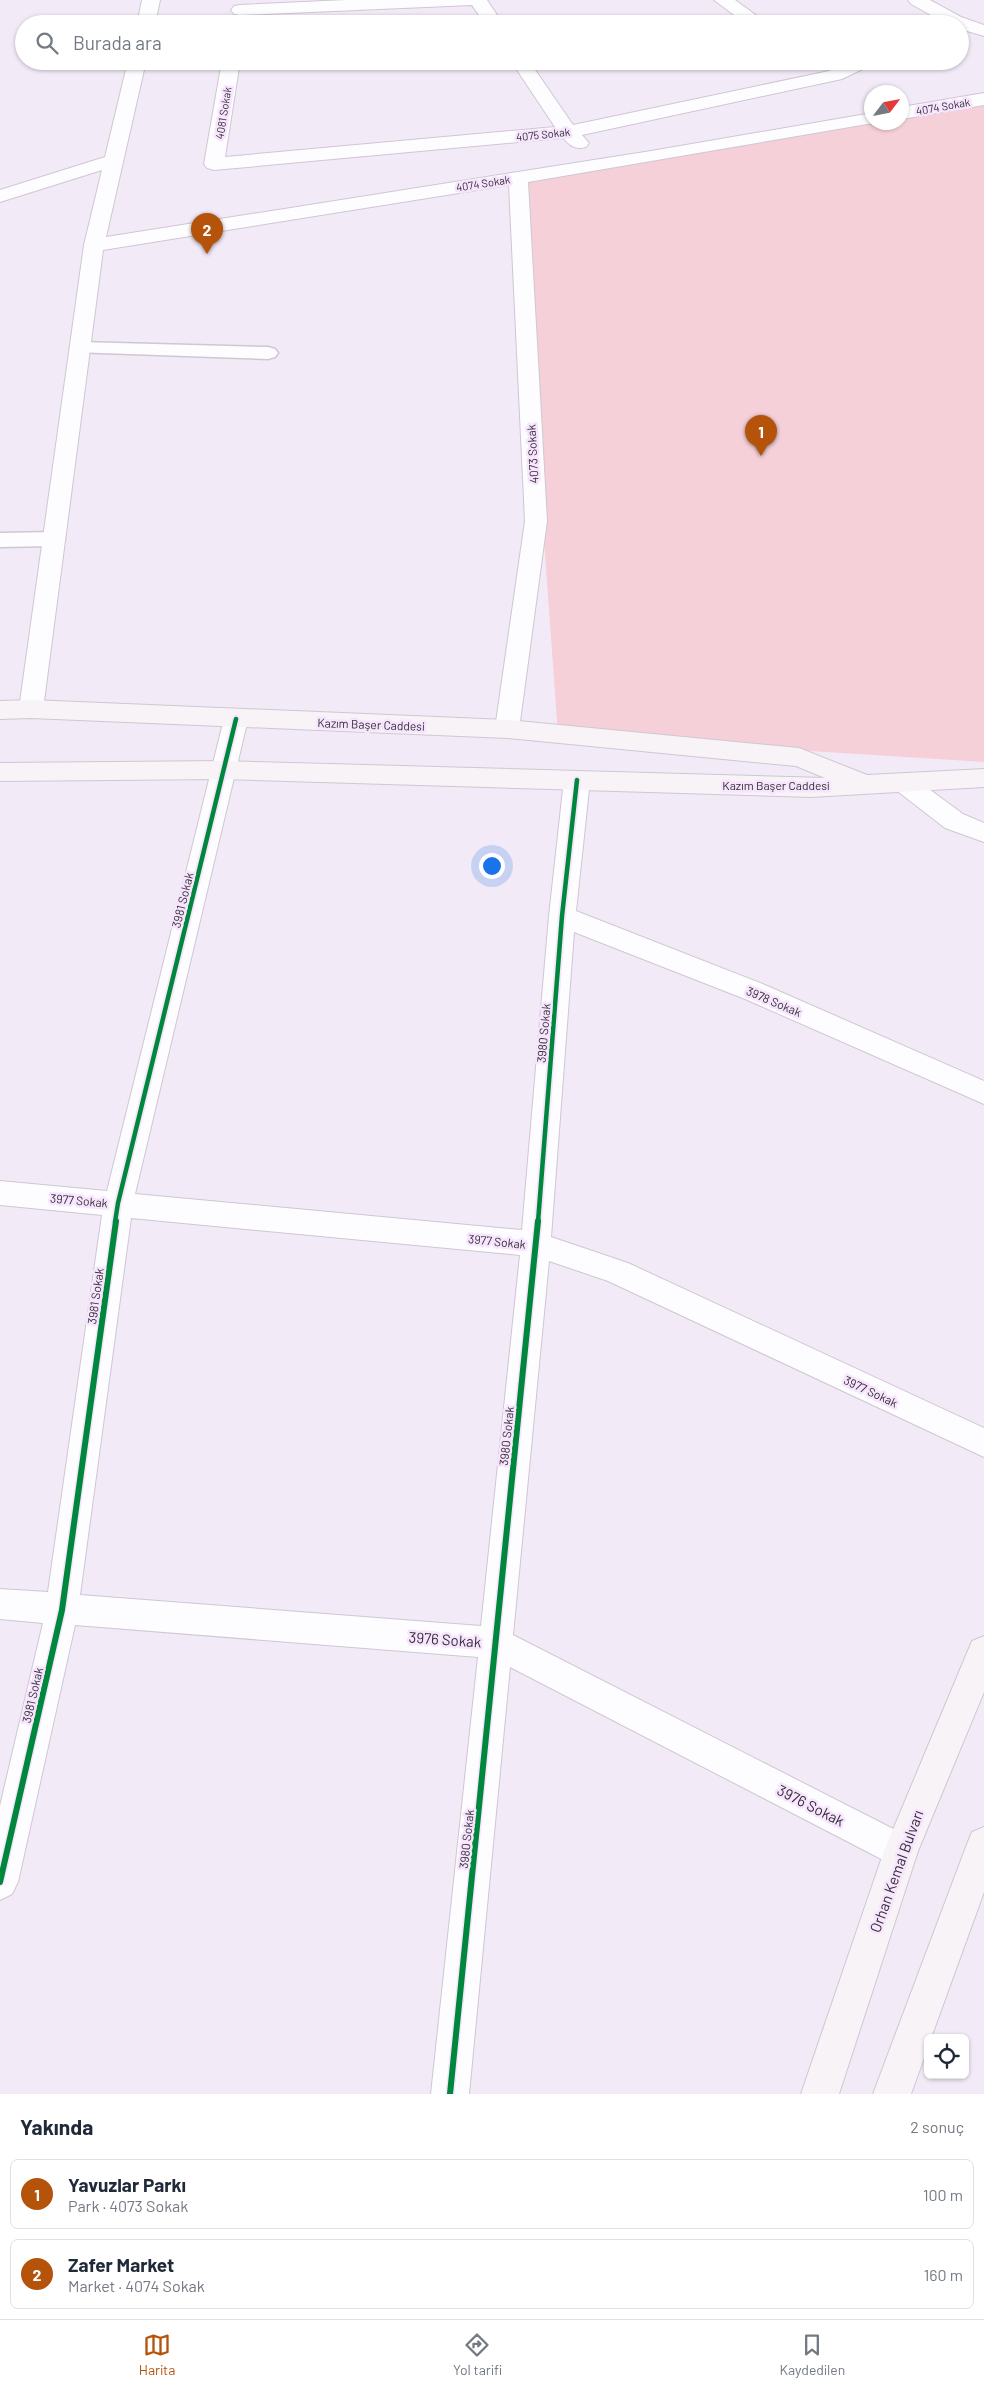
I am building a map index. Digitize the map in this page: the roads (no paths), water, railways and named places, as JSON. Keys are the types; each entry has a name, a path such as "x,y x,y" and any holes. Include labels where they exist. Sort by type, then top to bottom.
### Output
{"main road":[{"name":"Kazım Başer Caddesi","path":"0,710 31,709 507,729 800,757 862,783"},
{"name":"Kazım Başer Caddesi","path":"0,772 223,770 811,788 862,783"},
{"path":"862,783 905,784 984,778"},
{"name":"Orhan Kemal Bulvarı","path":"820,2094 901,1851 984,1652"},
{"path":"892,2094 984,1844"}],"street":[{"path":"148,15 151,0"},
{"path":"240,11 470,0"},
{"path":"478,0 488,15"},
{"path":"723,0 745,15"},
{"path":"917,0 941,15"},
{"path":"969,27 984,31"},
{"path":"31,709 94,245 135,70"},
{"name":"4081 Sokak","path":"214,164 230,70"},
{"path":"526,70 568,132 600,165"},
{"path":"828,70 835,75"},
{"name":"4075 Sokak","path":"214,164 568,132 835,75 845,70"},
{"name":"4074 Sokak","path":"909,112 984,99"},
{"name":"4074 Sokak","path":"94,245 600,165 864,119"},
{"path":"0,196 114,160"},
{"name":"4073 Sokak","path":"507,729 536,522 518,178"},
{"name":"3981 Sokak","path":"0,1882 62,1610 118,1204 236,719"},
{"name":"3980 Sokak","path":"450,2094 536,1244 562,916 577,780"},
{"path":"905,784 954,821 984,832"},
{"name":"3978 Sokak","path":"562,916 755,992 984,1092"},
{"name":"3977 Sokak","path":"0,1193 536,1244 618,1272 984,1443"},
{"name":"3976 Sokak","path":"0,1604 496,1643 901,1851"}],"lane":[{"path":"80,348 268,353"},
{"path":"0,540 54,539"}],"place":[{"name":"Zafer Market","path":"207,254"},
{"name":"Yavuzlar Parkı","path":"761,456"}]}
